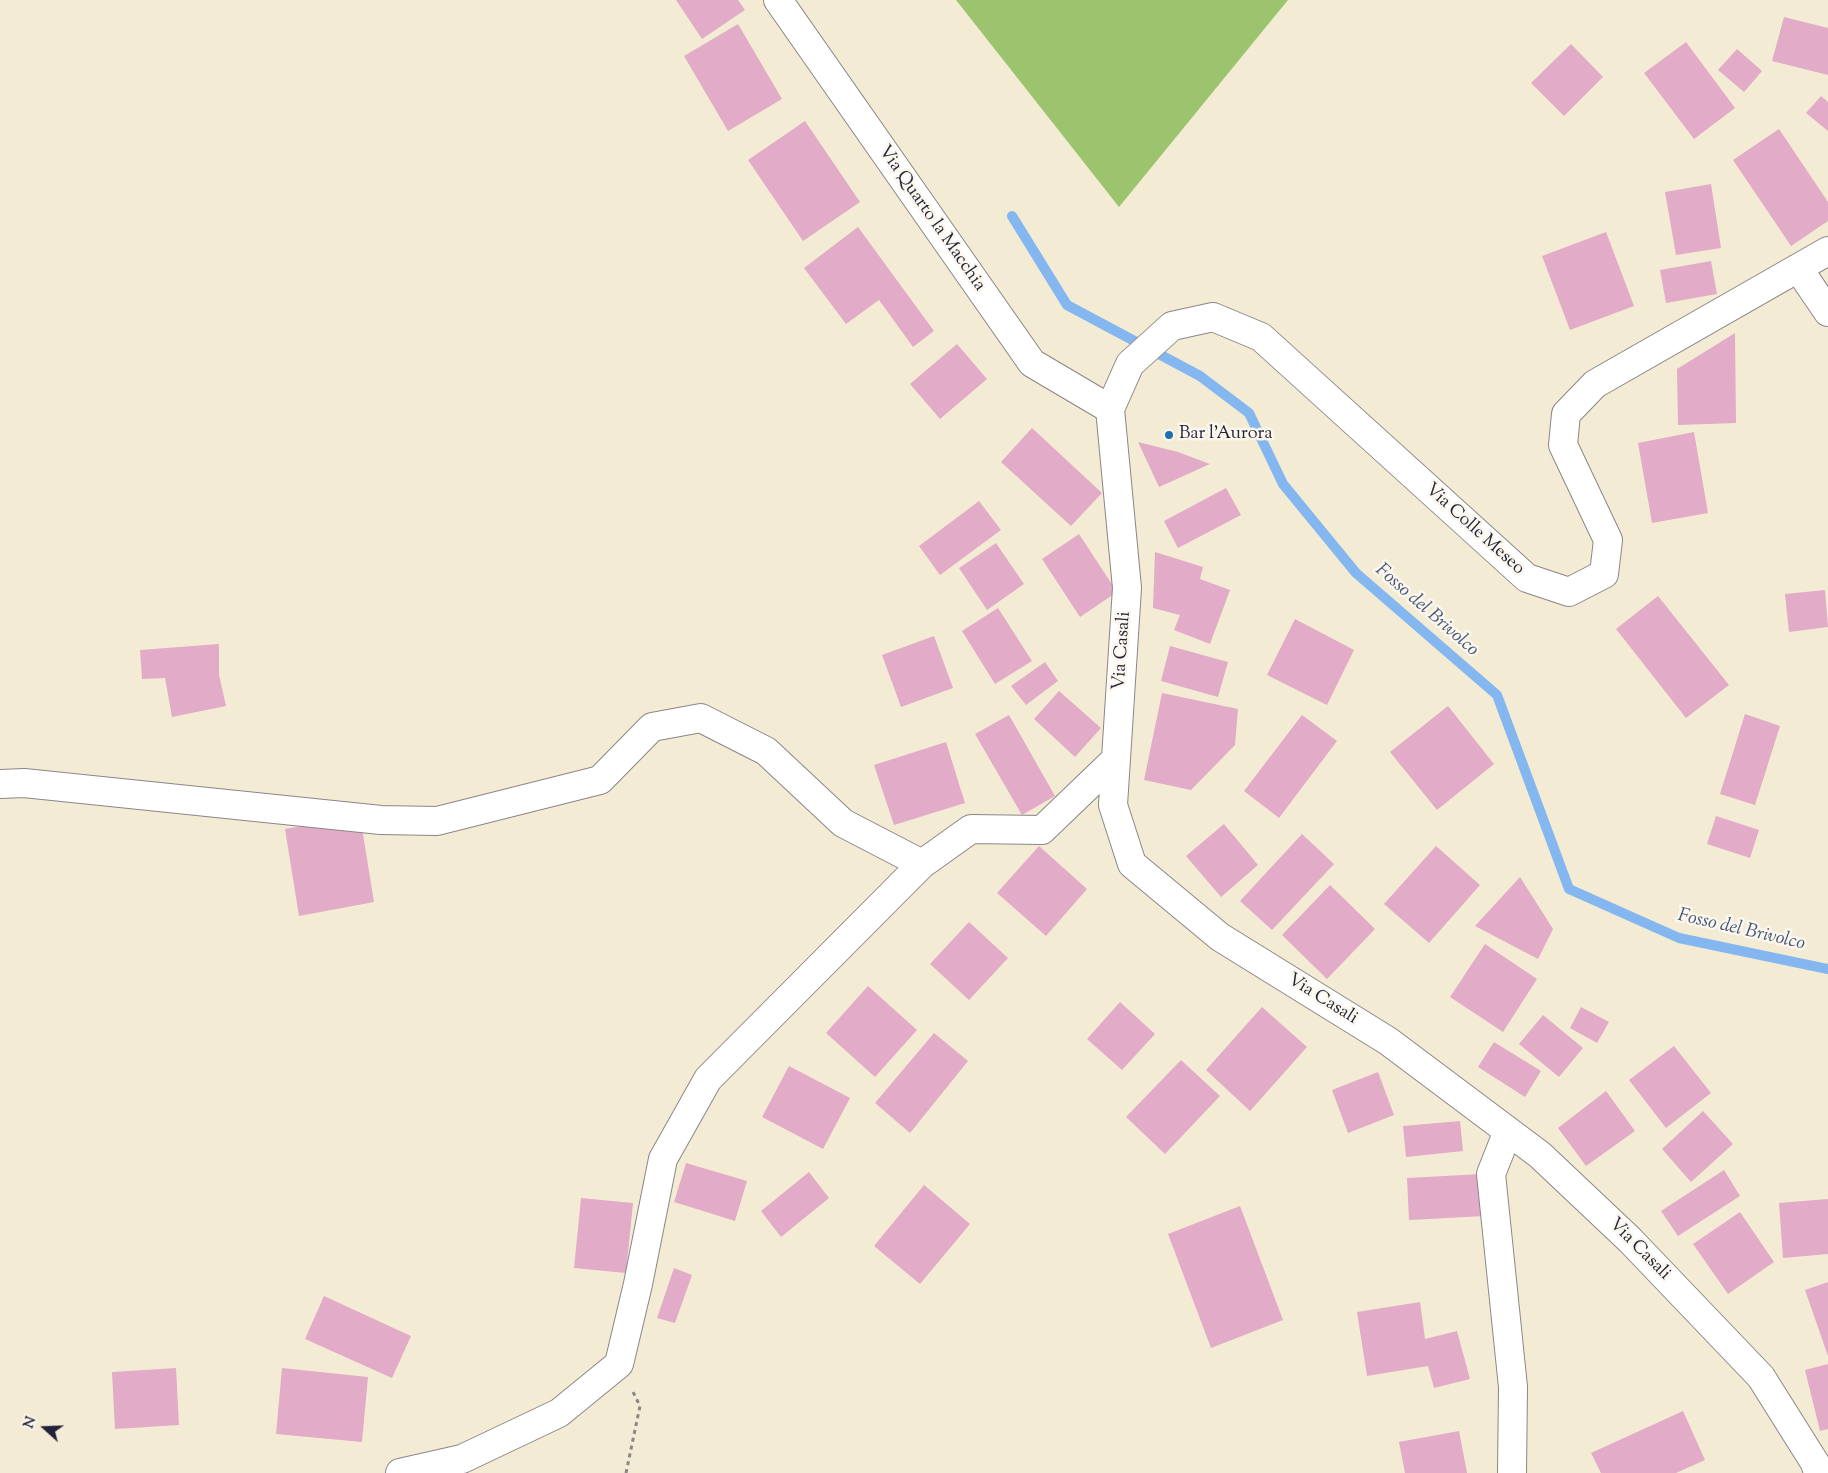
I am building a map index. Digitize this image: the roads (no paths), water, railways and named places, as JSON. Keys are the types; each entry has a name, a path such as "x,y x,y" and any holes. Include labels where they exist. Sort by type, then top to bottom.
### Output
{"street":[{"name":"Via Quarto la Macchia","path":"778,0 1032,363 1110,409"},
{"name":"Via Colle Meseo","path":"1110,409 1130,364 1172,326 1213,317 1260,337 1527,578 1569,592 1604,574 1608,540 1563,445 1566,414 1595,384 1828,251"},
{"path":"1798,268 1828,312"},
{"name":"Via Casali","path":"1110,409 1127,588 1113,805 1132,864 1220,938 1388,1040 1540,1155 1630,1240 1761,1377 1815,1463 1818,1473"},
{"path":"0,784 24,783 381,820 437,821 600,780 652,727 702,718 766,751 843,823 922,864"},
{"path":"400,1473 462,1459 559,1413 620,1364 663,1159 708,1079 922,864 971,829 1042,830 1116,760"},
{"path":"1508,1131 1491,1174 1513,1387 1512,1473"}],"waterway":[{"name":"Fosso del Brivolco","path":"1012,216 1067,305 1200,376 1249,413 1283,484 1356,573 1497,695 1569,889 1679,938 1828,969"}],"place":[{"name":"Bar l'Aurora","path":"1169,435"}]}
